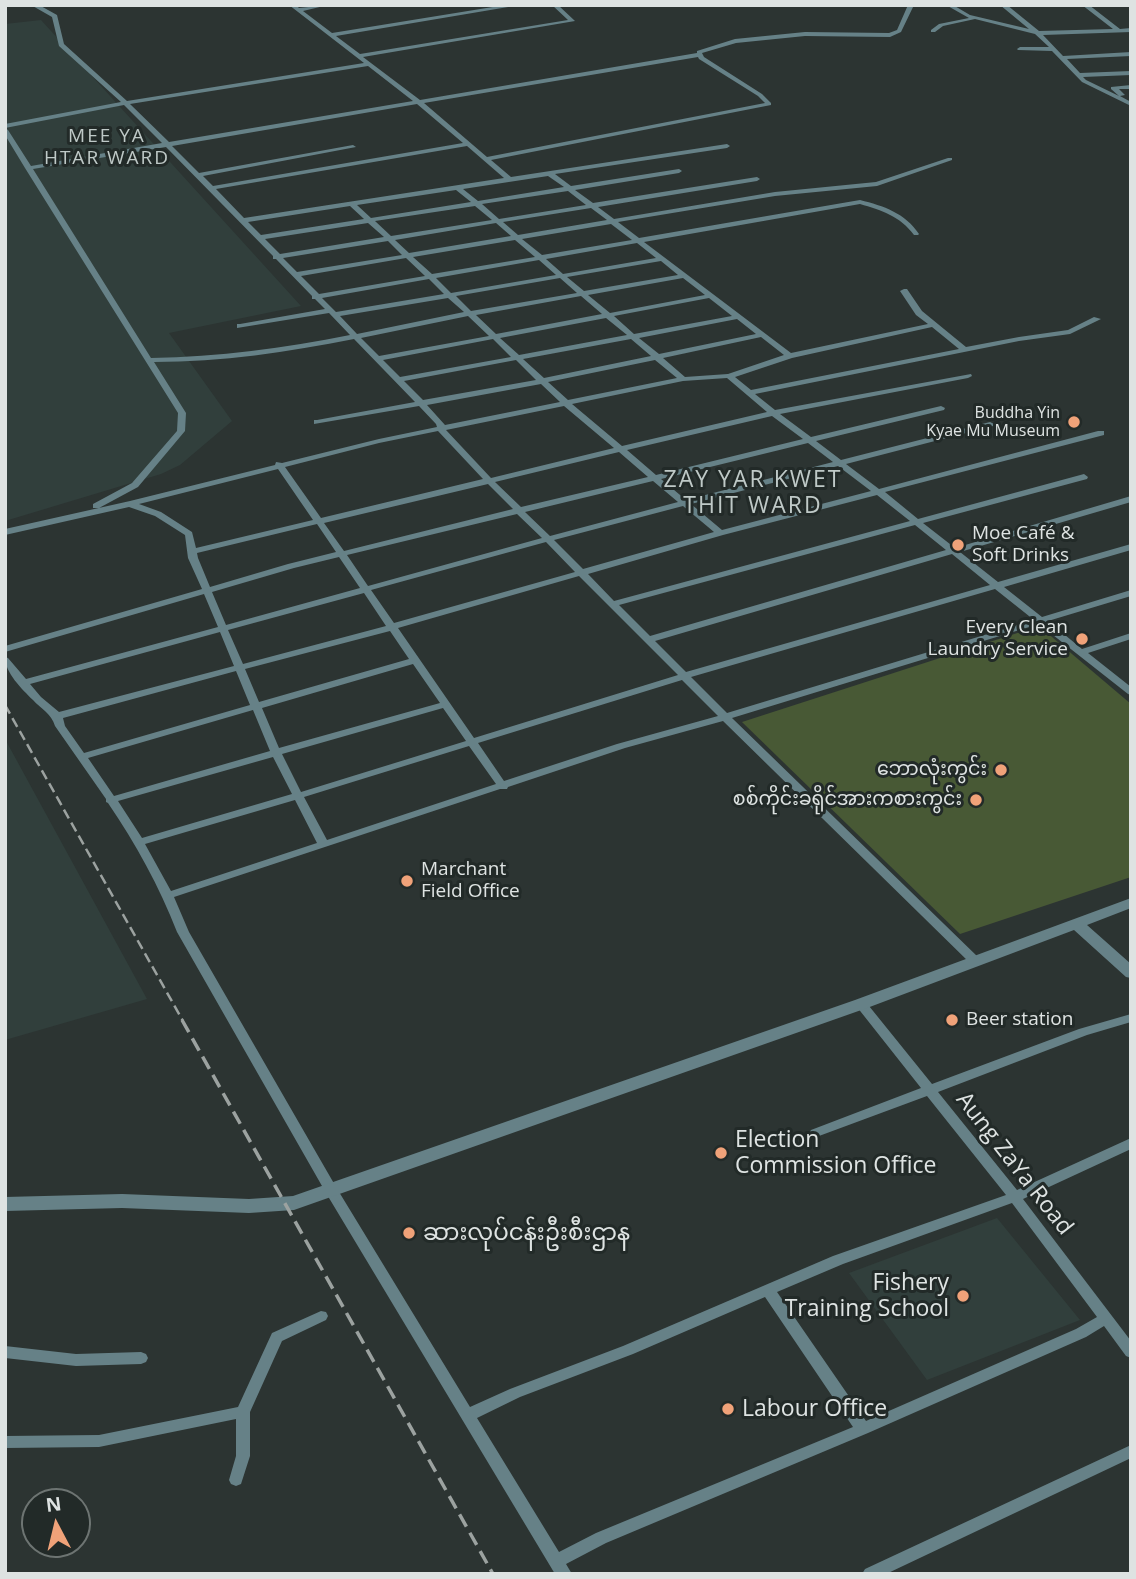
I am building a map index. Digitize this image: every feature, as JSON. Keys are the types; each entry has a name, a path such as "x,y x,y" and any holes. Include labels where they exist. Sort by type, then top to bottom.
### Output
{"street":[{"path":"34,5 55,16 61,46 125,103 211,188 420,403 455,446 725,717 975,961"},
{"path":"295,7 325,5"},
{"path":"331,35 517,5"},
{"path":"358,56 572,20 555,5"},
{"path":"28,168 698,55 699,52 735,41 805,34 890,35 899,32 911,5"},
{"path":"949,5 976,19 1039,34 1131,30"},
{"path":"1003,5 1039,34 1079,75 1100,90 1131,103"},
{"path":"1085,5 1120,31"},
{"path":"295,7 419,102 509,179"},
{"path":"933,31 941,25 976,19"},
{"path":"1020,49 1058,53"},
{"path":"1030,55 1131,54"},
{"path":"485,159 769,104 760,95 698,55"},
{"path":"81,514 135,485 181,431 182,413 5,128 125,103 369,64"},
{"path":"1079,75 1131,73"},
{"path":"1131,87 1112,88 1131,103"},
{"path":"211,188 468,144"},
{"path":"241,221 726,145"},
{"path":"197,175 353,147"},
{"path":"293,275 775,194 877,184 950,159"},
{"path":"258,238 679,171"},
{"path":"548,173 790,356"},
{"path":"276,257 757,179"},
{"path":"457,187 683,380"},
{"path":"315,297 860,202 894,213 911,226 916,234"},
{"path":"352,204 567,404 720,533"},
{"path":"240,327 661,259"},
{"path":"151,360 241,355 354,337 684,276"},
{"path":"904,291 919,313 965,350"},
{"path":"377,359 710,296"},
{"path":"397,380 738,317"},
{"path":"749,393 1070,332 1097,318"},
{"path":"5,532 130,504 279,464 441,428 683,380 729,376 790,356 932,325"},
{"path":"317,422 543,381 761,335"},
{"path":"729,376 1129,689"},
{"path":"194,551 773,413 968,376"},
{"path":"5,649 341,554 941,408"},
{"path":"24,683 367,591 548,539 990,424"},
{"path":"57,716 392,627 720,533 1101,433"},
{"path":"279,464 503,787"},
{"path":"612,604 1084,478"},
{"path":"648,640 1131,499"},
{"path":"130,504 158,514 189,534 194,551 193,558 276,753 324,845"},
{"path":"139,842 298,796 684,676 1131,547"},
{"path":"170,895 621,746 725,717 1131,593"},
{"path":"1081,652 1131,636"},
{"path":"5,660 57,716 81,757 139,842 170,895 183,932 331,1190 561,1567 601,1538 863,1429 1080,1333 1105,1319"},
{"path":"81,757 415,660"},
{"path":"110,800 446,704"},
{"path":"5,1204 122,1201 285,1205 861,1004 1131,903"},
{"path":"1077,924 1131,973"},
{"name":"Aung ZaYa Road","path":"861,1004 1015,1197 1131,1352"},
{"path":"815,1133 1083,1032 1131,1018"},
{"path":"468,1415 515,1393 628,1350 838,1260 1015,1197 1131,1143"},
{"path":"768,1290 863,1429"},
{"path":"236,1480 243,1456 243,1412 277,1337 321,1316"},
{"path":"5,1352 76,1360 141,1358"},
{"path":"5,1442 99,1441 243,1412"},
{"path":"870,1574 1131,1451"}],"shaded area":[{"path":"41,20 301,306 169,333 232,421 180,465 161,474 5,521 5,24"},
{"path":"5,739 147,999 5,1040"},
{"name":"Fishery Training School","path":"997,1218 1080,1320 927,1380 849,1273"}],"green space":[{"name":"စစ်ကိုင်းခရိုင်အားကစားကွင်း","path":"1039,626 1131,704 1131,877 960,934 742,722"}],"railway":[{"path":"5,705 183,1021"},
{"path":"182,1020 493,1574"}],"place":[{"name":"Buddha Yin Kyae Mu Museum","path":"1074,422"},
{"name":"Moe Café & Soft Drinks","path":"958,545"},
{"name":"Every Clean Laundry Service","path":"1082,639"},
{"name":"ဘောလုံးကွင်း","path":"1001,770"},
{"name":"စစ်ကိုင်းခရိုင်အားကစားကွင်း","path":"976,800"},
{"name":"Marchant Field Office","path":"407,881"},
{"name":"Beer station","path":"952,1020"},
{"name":"Election Commission Office","path":"721,1153"},
{"name":"ဆားလုပ်ငန်းဦးစီးဌာန","path":"409,1233"},
{"name":"Fishery Training School","path":"963,1296"},
{"name":"Labour Office","path":"728,1409"}],"district":[{"name":"MEE YA HTAR WARD","path":"107,148"},
{"name":"ZAY YAR KWET THIT WARD","path":"753,493"}]}
